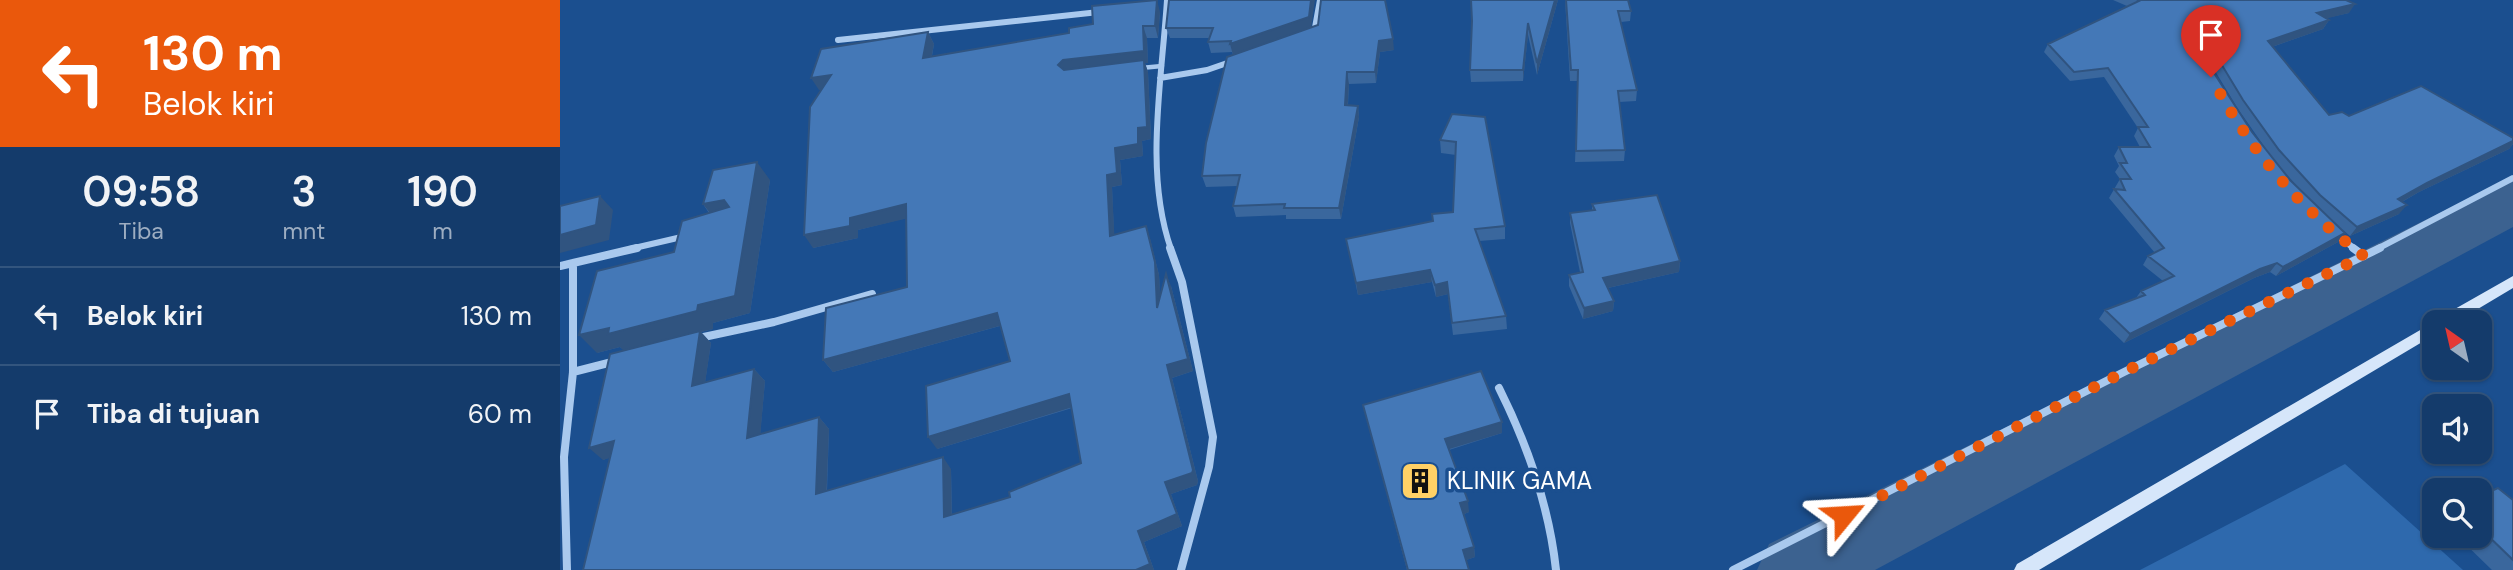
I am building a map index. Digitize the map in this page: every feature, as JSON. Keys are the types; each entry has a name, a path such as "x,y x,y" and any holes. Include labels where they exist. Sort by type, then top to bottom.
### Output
{"street":[{"path":"1305,35 1316,32 1320,0"},
{"path":"1153,7 1167,3 1157,154 1162,225 1182,282 1213,438 1206,476 1181,570"},
{"path":"838,40 1112,11"},
{"path":"1160,78 1207,70 1244,57"},
{"path":"1733,570 2124,372 2364,256 2513,178"},
{"path":"2327,228 2364,256"},
{"path":"560,266 698,233"},
{"path":"567,570 564,457 573,372 573,263"},
{"path":"2465,310 2511,284"},
{"path":"686,342 754,324 774,322 872,294"},
{"path":"2023,570 2422,335"},
{"path":"573,372 623,359"},
{"path":"1499,388 1523,435 1554,538 1556,570"}],"lane":[{"path":"1135,69 1162,66"}],"shaded area":[{"path":"2345,464 2422,533 2422,548 2439,548 2463,570 2140,570"}],"building":[{"path":"1157,0 1155,26 1143,26 1144,51 1063,60 1058,65 1064,70 1144,60 1147,127 1138,128 1138,144 1115,148 1117,173 1107,175 1110,236 1146,226 1155,262 1157,308 1166,274 1188,359 1167,365 1193,470 1192,473 1165,482 1177,514 1138,531 1150,564 1136,570 583,570 614,441 589,448 610,354 700,331 692,386 754,369 747,438 819,417 816,494 943,457 944,517 1010,497 1009,492 1081,463 1069,394 928,437 926,386 1010,361 997,313 823,360 826,308 907,287 906,204 850,218 850,226 804,235 810,107 831,75 811,78 821,49 928,32 923,58 1069,33 1069,28 1093,24 1092,6"},
{"path":"1169,0 1311,0 1309,17 1230,44 1231,41 1208,42 1213,28 1166,28"},
{"path":"1321,0 1385,0 1393,39 1379,41 1375,72 1347,72 1345,105 1358,106 1339,208 1284,208 1285,204 1233,206 1240,175 1202,176 1206,143 1227,57 1318,25"},
{"path":"1471,0 1555,0 1537,63 1528,23 1523,70 1470,70"},
{"path":"1566,0 1628,0 1631,11 1618,11 1637,90 1618,91 1625,150 1576,151 1578,70 1571,70"},
{"path":"2137,0 2346,0 2355,4 2317,13 2329,20 2268,41 2329,115 2342,112 2349,116 2421,86 2513,138 2513,141 2398,199 2407,205 2357,227 2320,195 2279,150 2243,100 2211,47 2204,45 2201,53 2252,132 2290,180 2345,233 2283,267 2277,263 2260,269 2130,334 2105,310 2145,295 2141,291 2174,276 2148,256 2164,248 2114,189 2125,190 2120,179 2131,179 2120,163 2127,163 2119,147 2150,147 2138,127 2148,127 2108,68 2074,72 2048,44 2139,1"},
{"path":"1452,114 1485,117 1505,226 1475,229 1506,316 1452,323 1447,282 1435,285 1430,270 1356,283 1346,239 1433,221 1432,214 1453,212 1456,142 1440,140"},
{"path":"757,162 735,296 698,305 697,311 608,334 609,328 579,335 597,271 674,252 682,221 729,207 724,200 703,204 713,170"},
{"path":"1657,195 1680,261 1603,278 1614,301 1584,308 1569,275 1583,272 1570,213 1595,210 1592,204"},
{"path":"600,196 596,225 560,235 560,206"},
{"name":"KLINIK GAMA","path":"1481,371 1502,422 1445,439 1468,501 1460,503 1474,547 1463,550 1469,570 1408,570 1363,405"},
{"path":"2498,488 2513,500 2513,560 2492,540 2492,491"}],"waterway":[{"path":"1798,570 2513,201"}],"place":[{"name":"KLINIK GAMA","path":"1420,481"}],"route":[{"path":"1844,515 2124,372 2364,256 2308,212 2292,195 2265,163 2211,77"}]}
